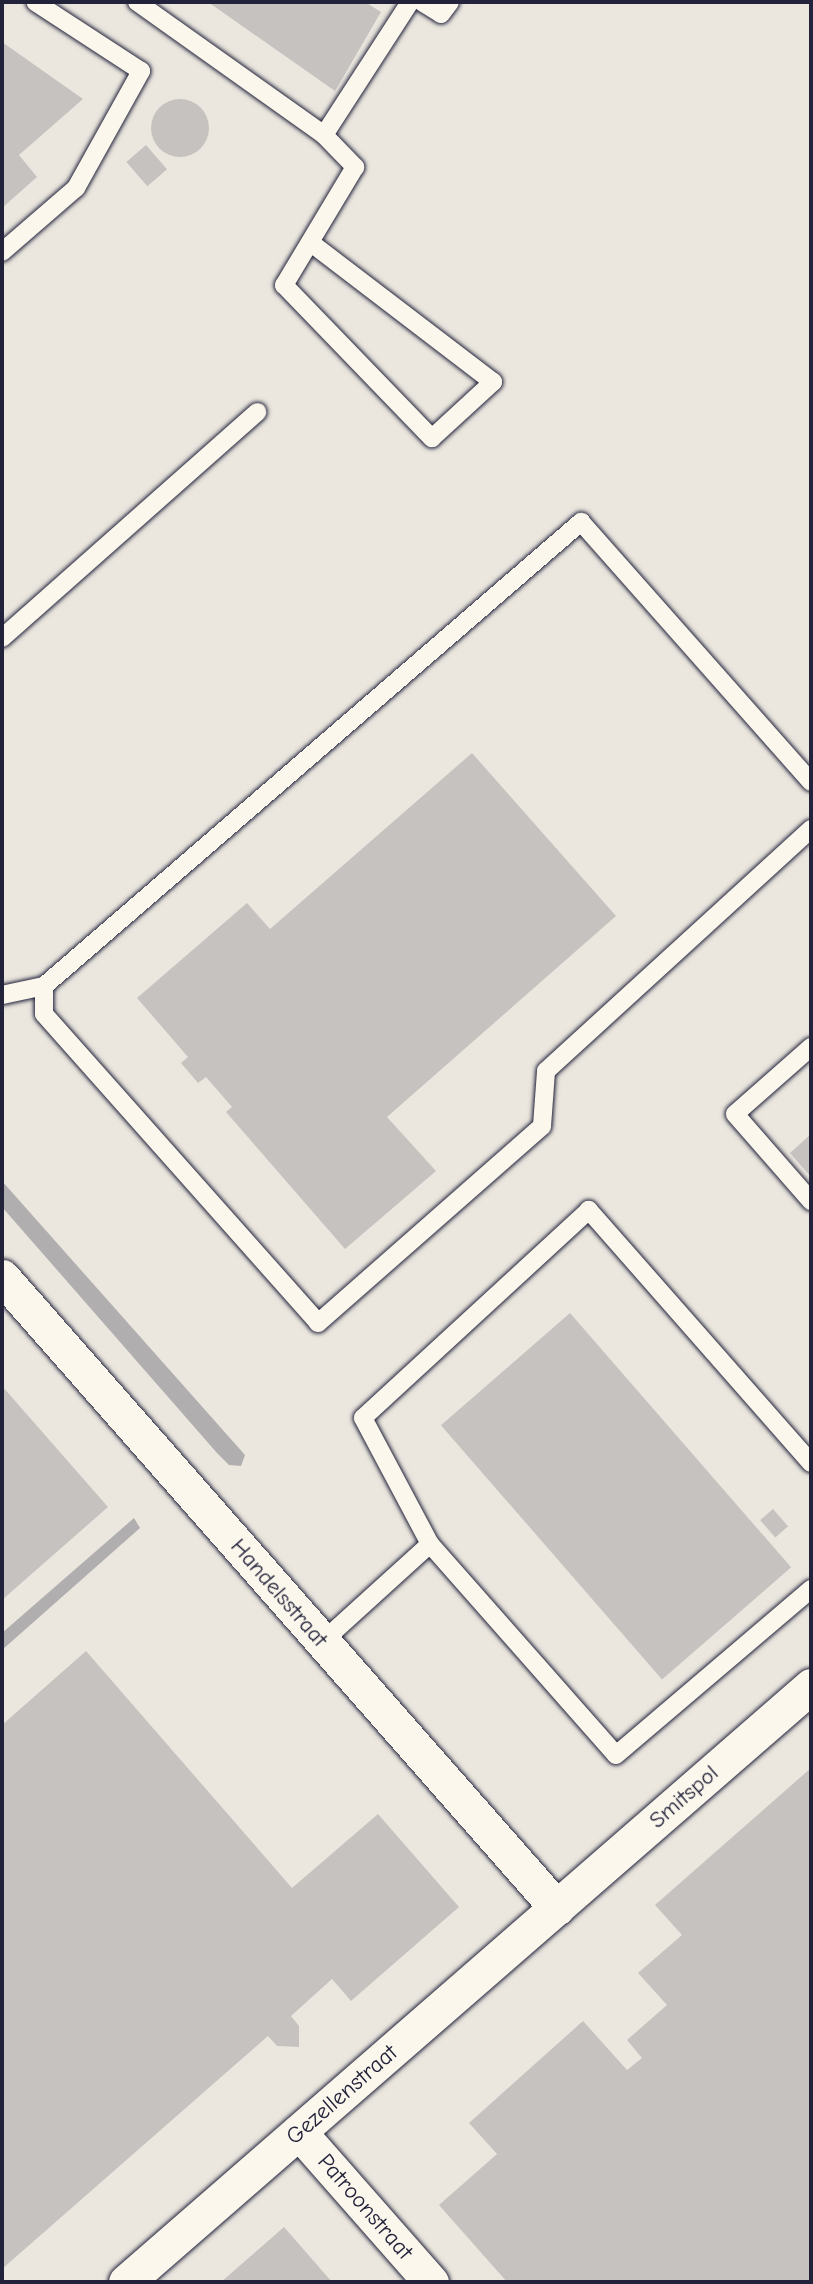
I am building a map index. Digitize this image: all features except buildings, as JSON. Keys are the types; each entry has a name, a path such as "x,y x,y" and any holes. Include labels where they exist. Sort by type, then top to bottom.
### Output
{"street":[{"name":"Handelsstraat","path":"2,1277 557,1908"},
{"name":"Smitspol","path":"557,1908 811,1685"},
{"name":"Gezellenstraat","path":"127,2282 557,1908"},
{"name":"Patroonstraat","path":"299,2132 430,2282"}],"lane":[{"path":"2,253 76,188 141,71 35,2"},
{"path":"137,2 324,135 355,167 284,285 432,438 493,382 310,242"},
{"path":"324,135 410,2"},
{"path":"422,2 441,14 450,2"},
{"path":"2,638 257,412"},
{"path":"2,995 44,986 581,522 811,782"},
{"path":"44,986 44,1014 318,1323 542,1126 546,1071 811,829"},
{"path":"811,1047 735,1114 811,1201"},
{"path":"811,1463 589,1210 363,1418 430,1544 616,1755 811,1588"},
{"path":"322,1642 430,1544"}],"shaded area":[{"path":"2,2 811,2 811,2282 2,2282"},
{"path":"2,1181 245,1455 241,1466 229,1465 217,1453 2,1207"},
{"path":"134,1518 140,1528 2,1650 2,1633"}]}
